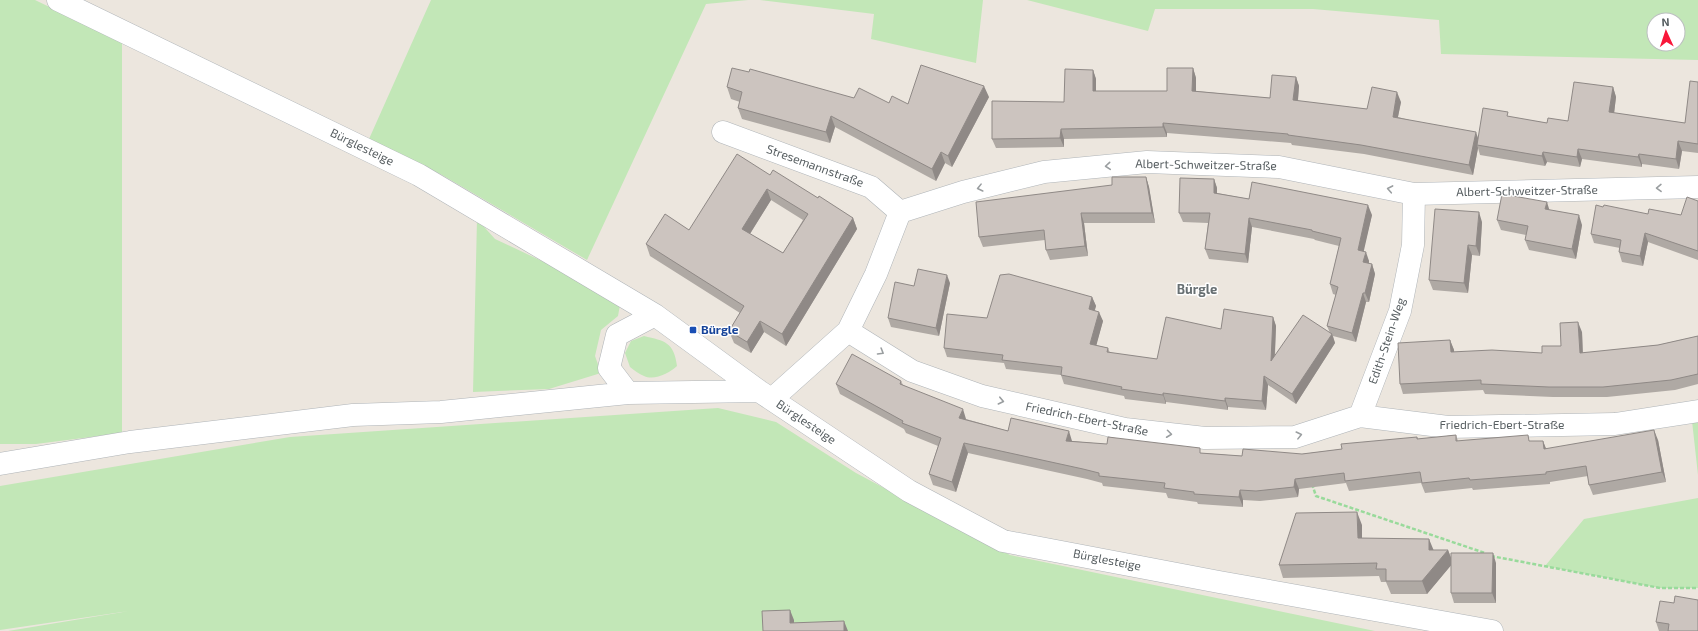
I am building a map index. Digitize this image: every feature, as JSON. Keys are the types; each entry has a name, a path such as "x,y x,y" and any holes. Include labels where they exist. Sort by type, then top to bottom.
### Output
{"street":[{"name":"Bürglesteige","path":"58,0 419,175 655,315 766,395 909,491 1003,540 1219,582 1492,631"},
{"name":"Stresemannstraße","path":"723,132 871,187 900,212"},
{"name":"Albert-Schweitzer-Straße","path":"900,212 963,192 1044,172 1147,162 1279,167 1414,194 1698,187"},
{"name":"Edith-Stein-Weg","path":"1360,416 1400,311 1413,246 1414,194"},
{"path":"0,464 130,442 353,415 441,412 628,393 766,395 848,331 876,274 900,212"},
{"path":"628,393 609,368 617,334 655,315"},
{"name":"Friedrich-Ebert-Straße","path":"848,331 912,371 982,396 1125,429 1206,438 1295,437 1360,416 1448,427 1464,427 1615,424 1698,411"}],"path":[{"path":"1311,481 1316,496 1497,558 1660,588 1698,588"}],"green space":[{"path":"0,0 35,0 122,42 122,433 36,444 0,444"},
{"path":"431,0 748,0 706,4 587,260 442,175 369,139"},
{"path":"760,0 983,0 976,63 871,39 874,14"},
{"path":"1027,0 1698,0 1698,60 1441,54 1439,20 1313,9 1155,9 1148,31"},
{"path":"477,219 495,239 544,262 571,272 620,305 618,316 601,330 595,356 601,373 549,389 473,392"},
{"path":"644,336 663,341 671,347 676,358 677,366 666,374 652,378 642,375 630,367 625,353 631,341"},
{"path":"718,408 776,422 856,473 1010,555 1375,631 8,631 129,611 0,630 0,486 290,437"},
{"path":"1698,411 1698,475 1691,412"},
{"path":"1698,498 1698,588 1660,588 1545,566 1584,519"}],"building":[{"path":"921,65 984,86 948,156 941,152 932,169 831,116 826,132 738,108 742,92 727,87 732,68 749,72 750,69 854,98 859,88 889,103 892,96 908,104"},
{"path":"1167,68 1193,68 1192,91 1270,98 1272,75 1296,77 1293,100 1367,109 1372,87 1397,92 1393,117 1476,132 1469,165 1361,145 1288,134 1163,123 1163,127 1061,129 1060,138 992,139 992,101 1064,102 1065,69 1093,70 1093,91 1167,91"},
{"path":"1690,81 1698,82 1698,144 1678,141 1676,159 1639,154 1638,157 1578,149 1577,157 1543,152 1542,156 1477,145 1483,108 1508,112 1507,116 1547,123 1548,118 1568,121 1574,82 1613,87 1609,112 1685,123"},
{"path":"737,154 770,175 773,170 818,198 819,196 853,218 782,334 760,321 747,342 729,331 744,306 646,244 665,214 689,230","holes":["767,189 808,214 783,253 742,229"]},
{"path":"1112,177 1146,177 1152,213 1081,213 1085,246 1046,250 1044,230 979,237 976,202 1112,185"},
{"path":"1180,178 1214,179 1214,193 1249,199 1252,182 1368,205 1358,250 1366,252 1363,262 1372,264 1365,293 1363,293 1352,333 1327,326 1338,287 1330,284 1341,238 1312,230 1249,218 1245,254 1205,249 1210,213 1179,213"},
{"path":"1502,194 1547,202 1545,209 1579,215 1572,249 1525,240 1528,226 1497,220"},
{"path":"1687,197 1698,201 1698,251 1645,233 1640,256 1619,252 1621,240 1591,234 1596,205 1603,207 1604,205 1648,214 1649,209 1681,215"},
{"path":"1435,209 1479,212 1476,246 1468,245 1464,283 1429,280"},
{"path":"918,269 947,275 936,328 888,318 895,282 914,286"},
{"path":"1009,274 1092,297 1089,309 1099,312 1090,344 1108,348 1107,352 1157,359 1166,317 1221,329 1224,309 1273,317 1271,361 1303,315 1332,334 1292,394 1264,376 1262,401 1225,398 1225,401 1121,389 1122,387 1061,375 1062,367 1002,360 1003,355 944,348 947,314 987,318 1000,275"},
{"path":"1578,322 1580,353 1658,345 1698,336 1698,374 1671,380 1603,387 1549,387 1481,384 1481,380 1400,384 1398,343 1450,340 1451,352 1492,350 1542,353 1542,346 1561,346 1560,323"},
{"path":"852,354 901,381 900,384 963,409 959,418 1008,431 1011,418 1069,431 1066,441 1107,444 1108,437 1200,448 1200,453 1242,456 1243,449 1302,454 1342,449 1341,444 1456,435 1456,441 1528,435 1529,441 1543,441 1544,449 1654,430 1662,472 1589,485 1586,466 1546,472 1546,474 1470,480 1469,478 1422,483 1420,472 1345,481 1344,473 1295,479 1294,487 1256,491 1240,490 1239,497 1194,494 1194,492 1164,488 1165,483 1099,476 1099,473 1083,469 964,443 952,482 929,474 941,438 902,423 903,421 836,384"},
{"path":"1357,512 1358,538 1429,539 1429,550 1448,550 1422,581 1386,581 1386,569 1376,569 1377,563 1279,565 1296,513"},
{"path":"1451,553 1493,553 1492,593 1451,593"},
{"path":"1675,596 1698,600 1698,631 1668,631 1669,624 1656,622 1660,601 1674,603"},
{"path":"790,610 790,623 844,621 844,631 763,631 762,611"}],"place":[{"name":"Bürgle","path":"693,330"}],"district":[{"name":"Bürgle","path":"1197,289"}]}
